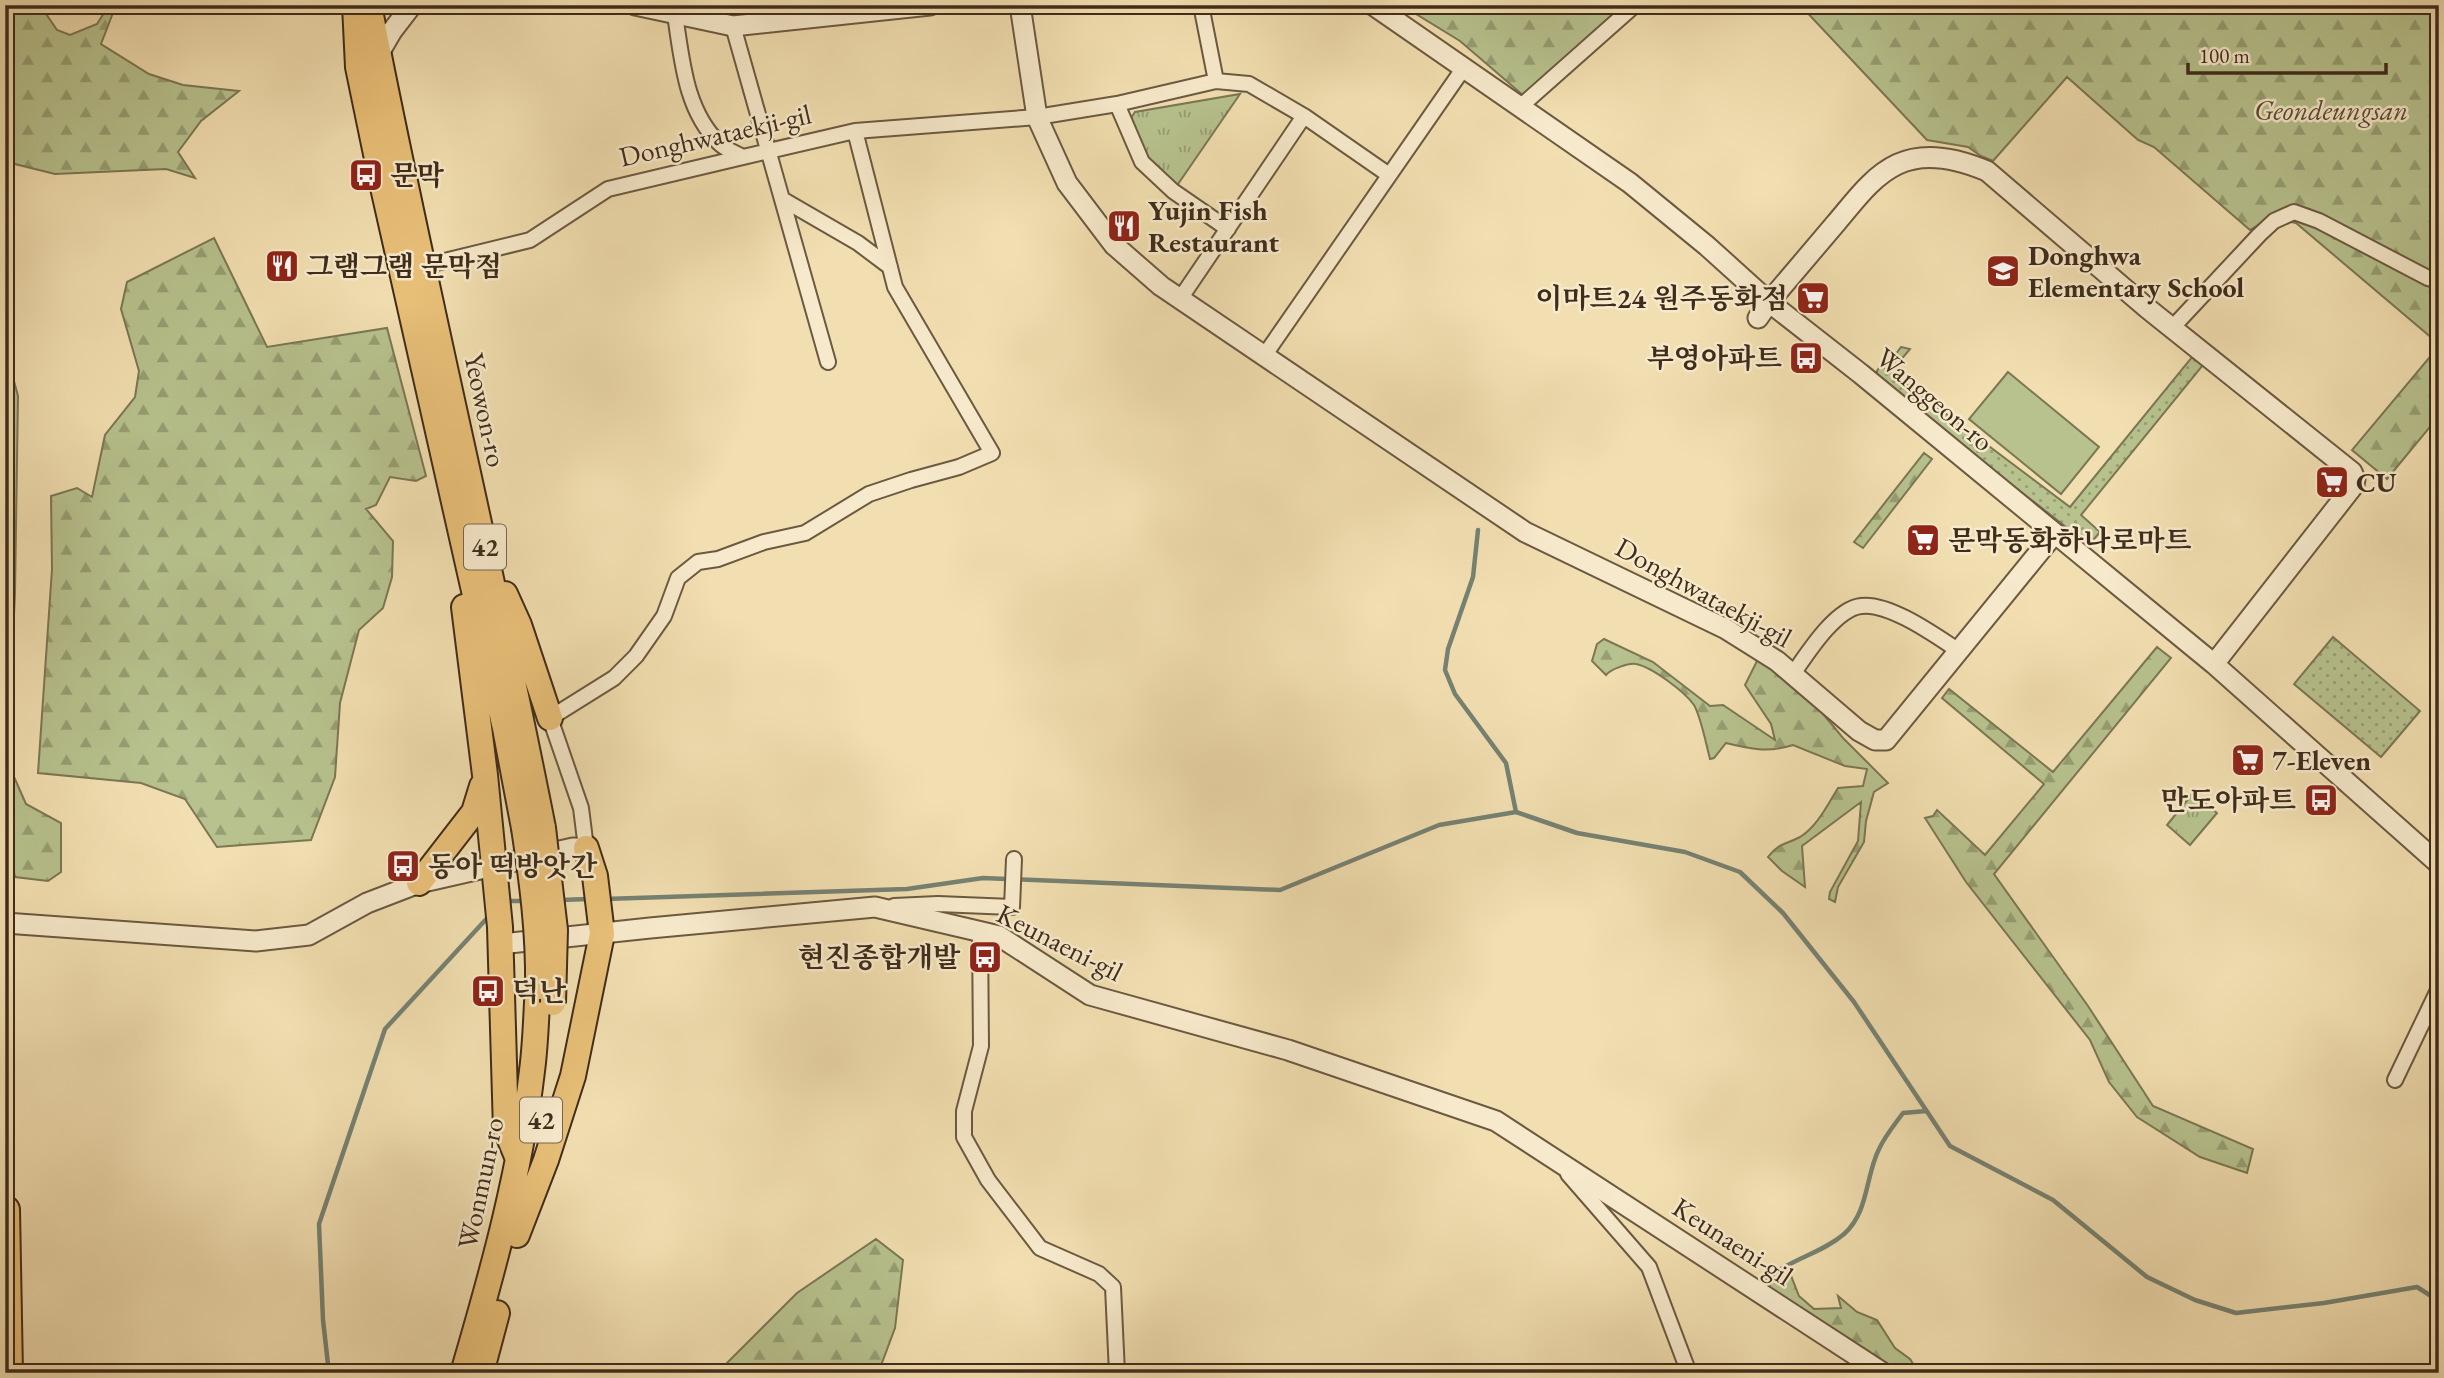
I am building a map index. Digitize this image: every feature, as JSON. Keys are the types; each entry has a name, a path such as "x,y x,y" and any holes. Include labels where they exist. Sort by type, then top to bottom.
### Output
{"highway":[{"name":"Yeowon-ro","path":"355,5 358,67 395,239 414,269"},
{"name":"Yeowon-ro","path":"369,5 414,269 555,930 545,1002"},
{"path":"369,225 395,239"},
{"path":"476,550 519,625 550,719"},
{"path":"476,550 462,589 497,890 506,1130 518,1158"},
{"path":"419,883 474,812 485,775"},
{"path":"517,1235 546,1160 573,1076 601,926 595,876 586,848"},
{"name":"Wonmun-ro","path":"463,1373 503,1231 545,1002"},
{"name":"Wonmun-ro","path":"481,1373 517,1235 538,1139 548,1070 545,1002"},
{"path":"5,1210 8,1243 8,1373"}],"street":[{"path":"378,55 412,5"},
{"path":"635,5 733,26 930,5"},
{"name":"Donghwataekji-gil","path":"1020,5 1037,117 1067,183 1114,245 1180,299 1525,532 1726,629 1793,674 1858,731 1875,740 1886,740 2054,534"},
{"path":"1201,5 1216,81"},
{"name":"Wanggeon-ro","path":"1373,5 1630,183 1707,246 1763,310 1861,374 2214,664 2439,864"},
{"path":"1520,107 1635,5"},
{"path":"675,15 684,74 702,123 721,145 743,157"},
{"path":"733,26 828,362"},
{"path":"1264,356 1463,69"},
{"name":"Donghwataekji-gil","path":"414,269 530,240 608,189 743,157 855,131 1037,117 1117,104 1216,81 1249,84 1304,116 1389,175"},
{"path":"1117,104 1142,162 1173,191 1228,229"},
{"path":"1180,299 1304,116"},
{"path":"5,923 256,941 309,935 367,903 419,883 573,848 586,848 581,808 550,719 614,678 636,656 664,616 678,578 698,562 718,559 764,542 806,533 869,494 959,467 992,453 895,287 855,131"},
{"path":"1763,310 1874,180 1898,164 1920,157 1965,162 1987,172 2172,328 2344,465 2355,479 2354,485 2214,664"},
{"path":"782,199 858,243 890,267"},
{"path":"2172,328 2259,235 2274,221 2294,212 2319,221 2428,278 2439,281"},
{"path":"1793,674 1819,637 1839,618 1861,606 1890,610 1920,625 1959,651"},
{"path":"875,907 938,904 1012,906 1014,863"},
{"name":"Keunaeni-gil","path":"500,936 601,926 875,907 999,936 1090,995 1289,1050 1496,1121 1883,1373"},
{"path":"980,932 981,1046 964,1111 964,1137 988,1180 1040,1248 1099,1274 1113,1287 1116,1373"},
{"path":"2395,1080 2439,988"},
{"name":"Keunaeni-gil","path":"1552,1157 1613,1223 1649,1267 1689,1373"}],"green space":[{"path":"13,5 40,5 57,30 70,35 97,24 109,5 116,5 101,44 149,74 183,85 239,91 201,121 178,152 195,178 166,169 55,174 11,163 5,154 5,16"},
{"path":"1422,5 1633,5 1524,96 1460,41 1408,9"},
{"name":"Geondeungsan","path":"1800,5 2439,5 2439,275 2284,209 2250,230 2154,147 2138,140 2067,77 1993,161 1968,147 1927,140"},
{"path":"1240,94 1176,187 1148,157 1129,121 1135,112"},
{"path":"2295,217 2439,288 2439,344 2296,223 2282,220"},
{"path":"214,238 267,347 387,328 426,476 416,481 390,477 376,505 366,509 393,541 392,577 383,608 359,630 340,703 335,777 311,840 217,847 185,799 141,783 38,773 52,569 51,496 77,488 92,497 105,435 135,397 139,371 121,309 127,282"},
{"path":"2439,346 2439,416 2387,479 2352,450"},
{"path":"1901,347 1910,349 1900,361 1885,368 2070,507 2192,357 2203,365 2081,515 2100,532 2089,545 1877,379 1877,371 1885,358 1895,355"},
{"path":"5,348 18,396 15,594 7,761 26,804 61,823 61,872 48,881 15,877 5,831"},
{"path":"2008,372 2099,447 2061,494 1969,419"},
{"path":"1924,453 1932,459 1863,548 1854,542"},
{"path":"2333,637 2420,711 2381,757 2294,684"},
{"path":"1604,639 1653,662 1710,706 1723,705 1775,740 1771,724 1745,685 1760,655 1814,703 1843,738 1888,783 1874,792 1866,821 1864,842 1838,887 1835,902 1829,899 1830,892 1858,841 1861,802 1802,846 1805,887 1768,857 1779,846 1806,833 1822,815 1838,788 1863,786 1867,769 1845,766 1793,745 1759,749 1726,743 1714,758 1710,759 1699,716 1690,700 1676,687 1643,666 1629,664 1606,675 1592,661 1597,644"},
{"path":"2157,647 2171,658 1994,874 2088,1006 2153,1106 2253,1149 2247,1173 2200,1157 2137,1117 2109,1082 2090,1040 1966,882 1925,818 1933,816 1937,810 1985,855 2044,784 1942,698 1949,689 2053,772"},
{"path":"2193,793 2217,813 2190,845 2167,825"},
{"path":"876,1239 903,1260 895,1328 880,1368 823,1373 710,1373 722,1368 797,1293"},
{"path":"1788,1268 1799,1296 1814,1309 1841,1308 1838,1296 1857,1312 1877,1320 1895,1348 1910,1359 1919,1373 1891,1373 1768,1290 1771,1282"}],"waterway":[{"path":"1478,530 1473,577 1448,649 1445,670 1455,694 1506,763 1516,812"},
{"path":"605,899 907,889 983,878 1280,890 1439,825 1516,812 1577,833 1685,852 1740,872 1783,913 1854,1002 1950,1146 2053,1200 2147,1277 2195,1300 2236,1313 2324,1303 2417,1287 2439,1301"},
{"path":"560,900 589,899"},
{"path":"507,901 526,901"},
{"path":"329,1373 323,1320 319,1224 385,1029 490,915"},
{"path":"1761,1285 1780,1269 1844,1234 1858,1215 1881,1144 1903,1113 1926,1111"}],"place":[{"name":"문막","path":"366,175"},
{"name":"Yujin Fish Restaurant","path":"1124,226"},
{"name":"그램그램 문막점","path":"282,266"},
{"name":"Donghwa Elementary School","path":"2003,271"},
{"name":"이마트24 원주동화점","path":"1813,298"},
{"name":"부영아파트","path":"1806,358"},
{"name":"CU","path":"2332,482"},
{"name":"문막동화하나로마트","path":"1923,540"},
{"name":"7-Eleven","path":"2248,760"},
{"name":"만도아파트","path":"2321,800"},
{"name":"동아 떡방앗간","path":"403,866"},
{"name":"현진종합개발","path":"985,957"},
{"name":"덕난","path":"488,991"}]}
